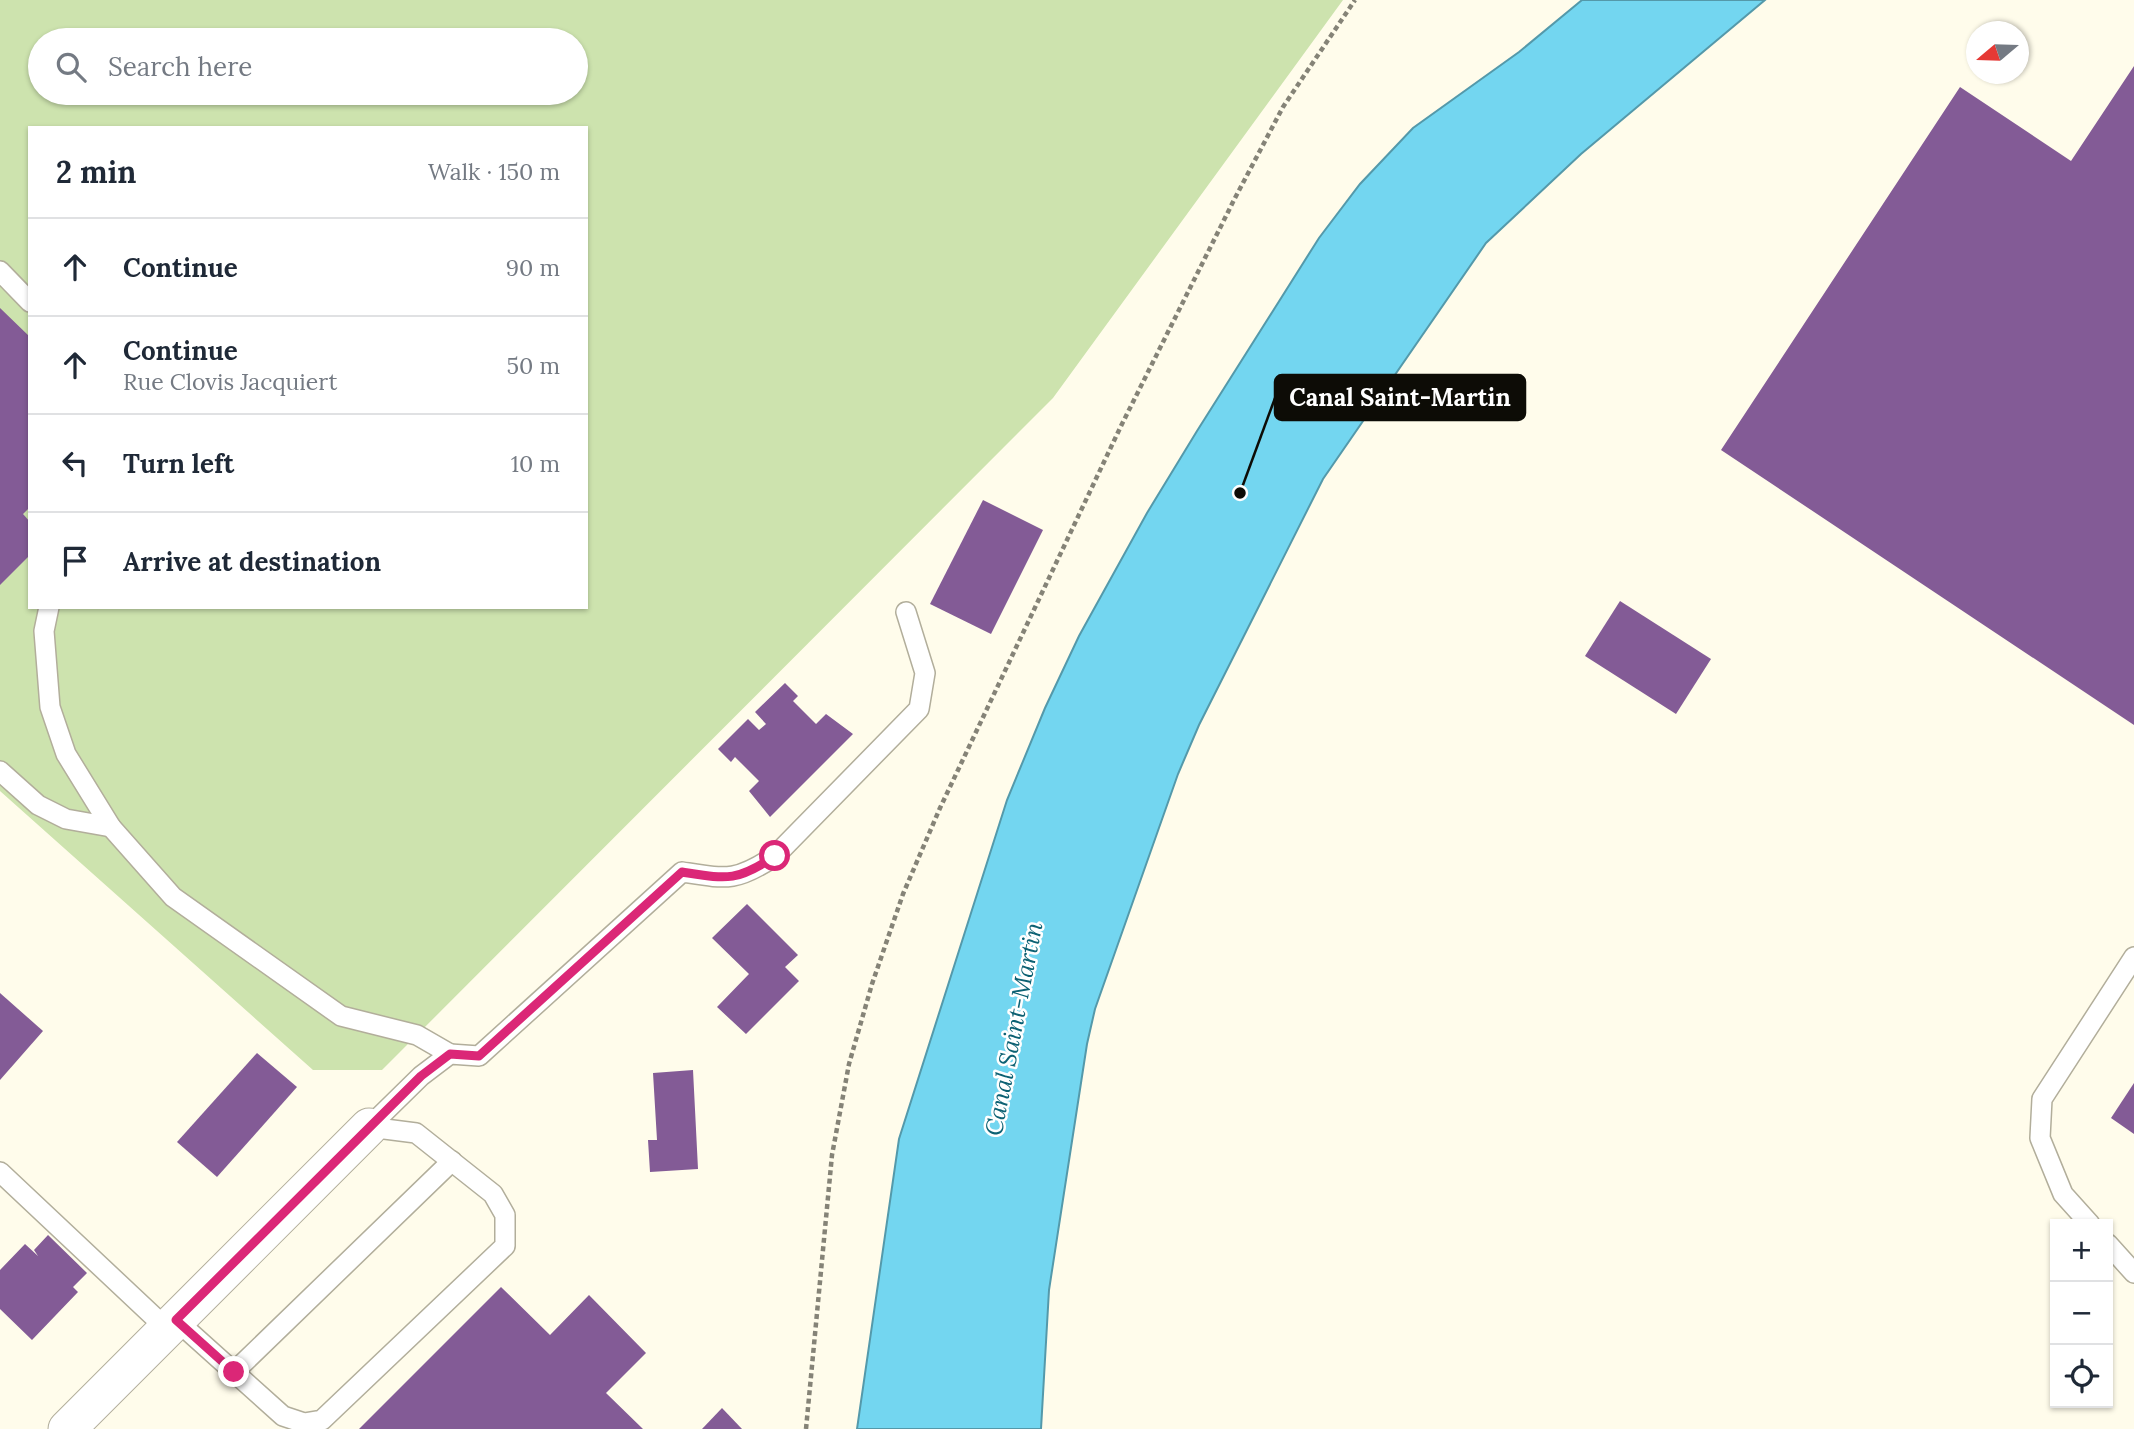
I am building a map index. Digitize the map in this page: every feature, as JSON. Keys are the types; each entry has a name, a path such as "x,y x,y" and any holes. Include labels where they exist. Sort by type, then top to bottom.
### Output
{"street":[{"path":"67,1429 369,1127"}],"lane":[{"path":"0,271 28,300"},
{"path":"49,609 44,631 50,707 66,754 111,827 173,897 341,1016 417,1035 450,1054 479,1056 682,872 725,878 752,872 775,856 919,709 925,673 906,612"},
{"path":"0,771 38,805 66,819 111,827"},
{"path":"2086,1219 2063,1194 2040,1138 2042,1099 2134,957"},
{"path":"369,1127 421,1076 450,1054"},
{"path":"0,1172 171,1324 234,1372 283,1416 304,1423 322,1420 505,1245 505,1215 493,1194 416,1133 369,1127"},
{"path":"234,1372 452,1161"},
{"path":"2113,1250 2134,1273"}],"path":[{"path":"806,1429 832,1155 849,1064 903,894 946,796 1115,438 1229,210 1283,107 1355,0"}],"green space":[{"path":"0,0 1343,0 1053,398 382,1070 313,1070 0,791"}],"water":[{"path":"1582,0 1765,0 1581,154 1486,243 1323,479 1199,725 1178,774 1095,1009 1087,1044 1049,1290 1041,1429 857,1429 899,1139 1007,800 1045,708 1079,636 1147,513 1197,431 1319,238 1360,184 1413,128 1519,52"}],"building":[{"path":"2134,66 2134,725 1721,450 1960,87 2071,161"},
{"path":"0,308 28,335 28,509 23,514 28,520 28,557 0,585"},
{"path":"983,500 1043,530 991,634 930,604"},
{"path":"1620,601 1711,659 1676,714 1585,656"},
{"path":"785,683 798,696 793,701 816,724 826,714 853,734 770,817 749,791 759,781 735,757 731,762 718,749 748,719 759,730 766,724 755,712"},
{"path":"747,904 798,955 785,967 799,981 746,1034 717,1007 749,974 712,938"},
{"path":"0,993 43,1031 0,1080"},
{"path":"257,1053 297,1087 217,1177 177,1142"},
{"path":"693,1070 698,1169 650,1172 648,1140 657,1140 653,1073"},
{"path":"2134,1083 2134,1134 2111,1118"},
{"path":"48,1235 87,1273 73,1287 78,1292 32,1340 0,1309 0,1270 25,1244 38,1256 34,1250"},
{"path":"501,1287 550,1335 589,1295 646,1353 606,1393 643,1429 359,1429"},
{"path":"722,1408 742,1429 702,1429"}],"place":[{"name":"Canal Saint-Martin","path":"1240,493"}],"route":[{"path":"234,1372 176,1320 421,1076 450,1054 479,1056 682,872 725,878 752,872 775,856"}]}
